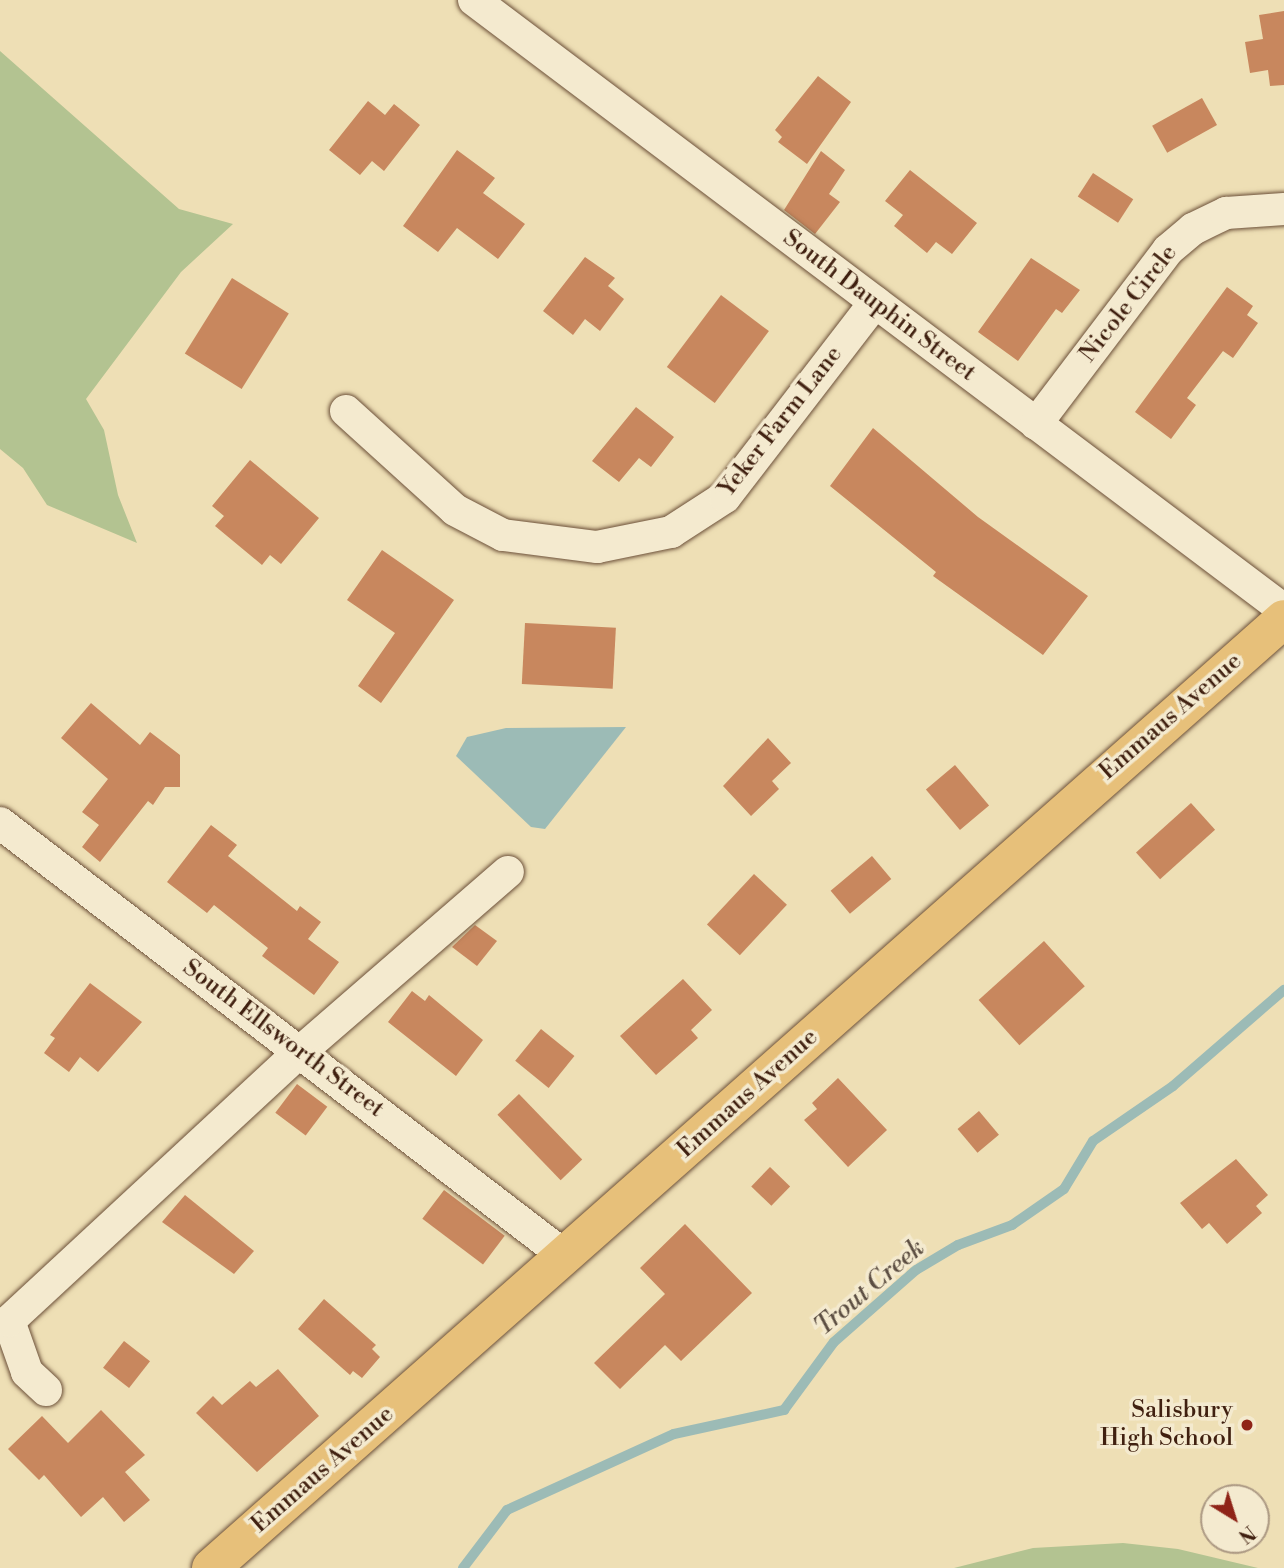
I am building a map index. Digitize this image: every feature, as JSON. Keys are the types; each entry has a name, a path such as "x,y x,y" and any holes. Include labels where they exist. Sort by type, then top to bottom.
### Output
{"main road":[{"name":"Emmaus Avenue","path":"211,1568 1284,619"}],"street":[{"name":"South Dauphin Street","path":"474,0 1284,610"},
{"name":"Nicole Circle","path":"1036,424 1168,250 1193,229 1226,213 1284,209"},
{"name":"Yeker Farm Lane","path":"346,411 455,510 503,535 597,547 671,532 725,497 874,303"},
{"name":"South Ellsworth Street","path":"0,823 565,1256"},
{"path":"46,1390 27,1372 9,1321 300,1052 508,872"}],"green space":[{"path":"0,51 179,209 233,224 181,272 86,399 104,430 118,495 137,543 47,505 23,468 0,449"},
{"path":"1123,1543 1178,1549 1258,1568 954,1568 1033,1548"}],"water":[{"path":"626,727 545,829 531,827 456,756 467,737 506,728"}],"building":[{"path":"1284,11 1284,85 1270,86 1268,70 1250,73 1245,42 1263,39 1259,15"},
{"path":"818,76 851,102 807,164 778,142 782,137 775,130"},
{"path":"1202,98 1217,125 1167,153 1152,126"},
{"path":"368,101 385,115 394,104 420,125 384,171 372,161 360,175 329,150"},
{"path":"457,150 495,178 483,193 525,224 498,259 457,228 438,252 403,226"},
{"path":"821,151 845,170 829,194 840,202 815,234 784,210"},
{"path":"910,170 977,223 952,254 936,242 927,253 894,226 903,215 885,201"},
{"path":"1093,173 1133,199 1118,223 1078,196"},
{"path":"585,257 615,278 608,286 624,299 600,331 585,319 573,335 543,311"},
{"path":"1031,258 1080,290 1062,313 1056,309 1018,361 978,332"},
{"path":"232,278 289,314 242,389 185,353"},
{"path":"1227,287 1253,306 1247,315 1258,323 1233,358 1223,351 1187,398 1196,405 1171,439 1135,412"},
{"path":"721,295 769,331 715,403 667,367"},
{"path":"636,407 674,437 651,467 639,458 619,482 592,461"},
{"path":"873,428 978,517 1088,596 1043,655 933,576 936,572 830,486"},
{"path":"250,460 319,518 281,564 270,555 262,565 215,526 224,516 212,506"},
{"path":"382,550 454,600 381,703 358,686 395,633 347,600"},
{"path":"525,623 616,628 613,689 522,684"},
{"path":"91,703 140,745 150,732 180,755 180,787 165,787 153,805 148,801 100,862 82,847 99,825 82,812 108,779 61,738"},
{"path":"768,738 791,763 772,781 779,789 751,816 723,786"},
{"path":"955,765 989,806 960,830 926,789"},
{"path":"1191,803 1215,830 1160,879 1136,853"},
{"path":"211,825 237,845 228,856 297,911 300,906 321,922 308,939 339,962 314,995 262,956 268,948 214,905 207,913 167,882"},
{"path":"872,856 891,879 850,914 831,891"},
{"path":"754,874 787,905 740,955 707,924"},
{"path":"475,925 497,941 477,966 452,947"},
{"path":"1044,941 1085,986 1019,1045 979,1000"},
{"path":"683,979 712,1010 691,1030 698,1038 656,1075 620,1036"},
{"path":"90,983 142,1022 98,1072 80,1057 69,1072 44,1053 55,1038 50,1035"},
{"path":"412,991 425,1001 429,995 483,1040 456,1076 388,1022"},
{"path":"541,1029 574,1056 549,1088 515,1061"},
{"path":"838,1078 887,1130 848,1167 804,1120 817,1109 812,1103"},
{"path":"297,1084 327,1107 306,1136 275,1113"},
{"path":"519,1094 582,1159 561,1180 497,1115"},
{"path":"979,1111 999,1135 977,1153 958,1129"},
{"path":"1236,1159 1268,1195 1256,1206 1262,1213 1227,1244 1209,1223 1202,1229 1180,1203"},
{"path":"770,1167 790,1186 771,1206 751,1186"},
{"path":"444,1190 505,1236 483,1264 422,1219"},
{"path":"185,1195 254,1251 234,1274 162,1222"},
{"path":"685,1224 752,1293 681,1361 665,1345 620,1389 594,1363 665,1294 640,1268"},
{"path":"324,1299 376,1345 372,1349 380,1357 362,1378 353,1371 350,1375 298,1329"},
{"path":"124,1341 150,1361 129,1388 103,1368"},
{"path":"278,1369 319,1416 257,1472 196,1413 213,1396 222,1405 250,1381 256,1387"},
{"path":"101,1410 145,1455 125,1472 150,1500 124,1522 103,1497 81,1517 44,1475 39,1480 8,1449 42,1416 68,1443"}],"waterway":[{"name":"Trout Creek","path":"463,1568 507,1510 674,1434 784,1410 834,1342 916,1270 958,1245 1012,1225 1064,1189 1093,1141 1173,1086 1284,990"}],"place":[{"name":"Salisbury High School","path":"1247,1425"}]}
